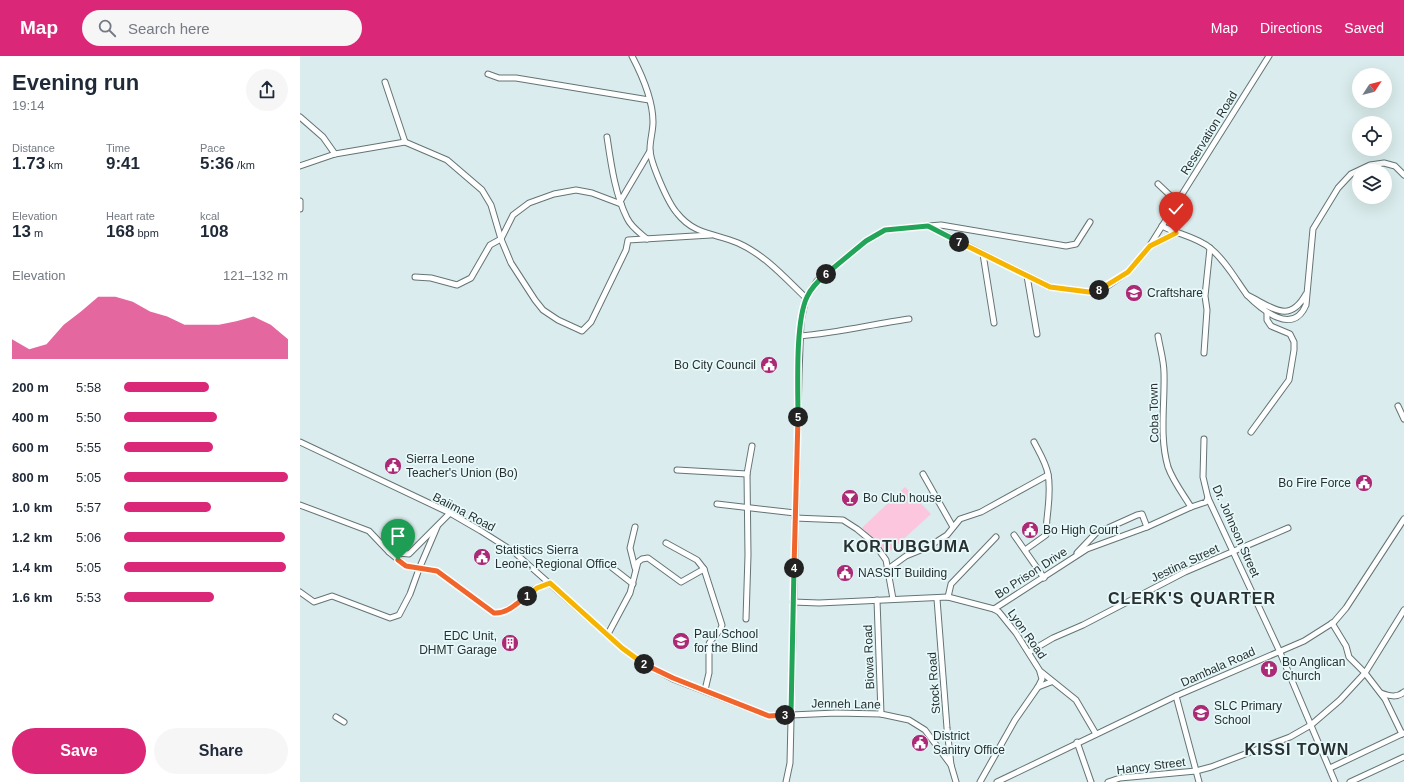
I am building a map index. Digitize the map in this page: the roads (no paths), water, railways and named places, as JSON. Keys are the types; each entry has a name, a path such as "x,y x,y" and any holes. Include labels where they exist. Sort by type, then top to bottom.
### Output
{"street":[{"path":"621,202 650,151 653,122 649,100 640,70 632,56"},
{"name":"Reservation Road","path":"928,226 1050,287 1089,292 1102,289 1128,272 1150,246 1269,56"},
{"path":"488,74 499,78 516,78 649,100"},
{"path":"385,82 405,142"},
{"path":"300,117 323,137 335,154"},
{"path":"607,137 612,172 627,219 646,239"},
{"path":"300,166 335,154 405,142 446,160 482,190 491,206 501,239 511,263 534,300 544,310 558,320 582,331 591,322 626,250 628,240 711,235"},
{"path":"650,151 667,196 676,212 689,226 711,235 738,243 766,260 806,298"},
{"path":"1162,226 1176,233 1186,235 1210,248 1248,295 1267,313 1277,318 1293,318 1301,314 1304,309 1313,230 1342,183 1351,174 1370,165 1384,163 1395,166 1404,174"},
{"path":"1158,184 1177,202"},
{"path":"415,277 431,278 460,284 471,278 490,245 501,239 514,215 530,203 554,194 576,190 592,193 621,202"},
{"path":"300,201 300,209"},
{"path":"786,782 790,763 800,336 801,321 806,298 817,281 866,241 885,230 942,225 1066,246 1076,244 1090,222"},
{"path":"1150,246 1176,233"},
{"path":"1204,353 1207,310 1205,296 1210,248"},
{"path":"983,254 994,323"},
{"path":"1027,276 1037,334"},
{"path":"1248,295 1283,313 1290,312 1301,304 1306,294"},
{"path":"1251,432 1289,380 1294,350 1294,342 1290,334 1271,326 1267,320 1267,313"},
{"path":"800,336 828,334 864,326 909,319"},
{"name":"Coba Town","path":"1158,336 1164,371 1163,430 1168,467 1175,482 1191,507"},
{"path":"1398,406 1403,413 1404,419"},
{"name":"Dr. Johnson Street","path":"1204,439 1203,477 1208,498 1279,650 1335,782"},
{"name":"Baiima Road","path":"300,442 450,513 514,552 622,648 640,662 673,678 769,716 791,714"},
{"path":"1025,550 1046,535 1046,517 1049,499 1048,475 1034,442"},
{"path":"746,620 748,555 747,474 752,446"},
{"path":"677,470 747,474"},
{"path":"923,474 953,527"},
{"path":"888,569 906,556 928,547 947,535 960,519 981,512 1048,475"},
{"name":"Bo Prison Drive","path":"994,609 1087,549 1147,527 1191,507 1206,502 1208,498"},
{"path":"717,504 843,520 874,543 886,560 893,599"},
{"path":"300,505 369,531 389,552 406,566 437,571 494,613 500,614 537,588 550,583"},
{"path":"389,552 409,554 438,527 450,513"},
{"path":"1073,559 1097,532 1118,522 1142,514 1147,527"},
{"name":"Dambala Road","path":"997,782 1077,742 1176,696 1279,650 1304,641 1332,624 1346,608 1404,519"},
{"path":"300,592 314,602 332,596 390,618 399,615 410,594 419,569 438,527"},
{"path":"635,527 630,548 635,569"},
{"name":"Jestina Street","path":"1029,652 1053,638 1083,625 1185,572 1288,528"},
{"path":"1014,535 1044,578"},
{"path":"948,597 951,584 996,537"},
{"path":"666,543 697,560 704,569 722,625 722,629 709,644 709,673 705,690"},
{"path":"608,634 630,593 635,569 638,562 642,559 648,558 681,582 704,569"},
{"path":"610,566 633,584"},
{"name":"Lyon Road","path":"793,602 819,603 893,599 937,599 948,597 994,609 999,612 1016,633 1040,671 1076,700 1096,734"},
{"name":"Stock Road","path":"937,599 951,766"},
{"name":"Biowa Road","path":"877,600 881,714"},
{"name":"Hancy Street","path":"1108,782 1132,776 1196,771 1290,737 1311,724 1340,700 1365,673 1404,610"},
{"path":"1330,768 1403,733 1385,699 1365,673 1349,657 1346,646 1332,624"},
{"path":"980,782 1015,720 1038,687 1042,679 1040,671"},
{"path":"1038,687 1052,682"},
{"path":"1379,692 1390,696 1400,696 1404,692"},
{"path":"1176,696 1199,782"},
{"name":"Jenneh Lane","path":"791,714 881,714 909,720 919,725 937,745 951,766"},
{"path":"336,717 344,722"},
{"path":"1077,742 1091,782"},
{"path":"1350,782 1404,757"},
{"path":"951,766 956,782"}],"place":[{"name":"Craftshare","path":"1134,293"},
{"name":"Bo City Council","path":"769,365"},
{"name":"Sierra Leone Teacher's Union (Bo)","path":"393,466"},
{"name":"Bo Fire Force","path":"1364,483"},
{"name":"Bo Club house","path":"850,498"},
{"name":"Bo High Court","path":"1030,530"},
{"name":"Statistics Sierra Leone, Regional Office","path":"482,557"},
{"name":"NASSIT Building","path":"845,573"},
{"name":"Paul School for the Blind","path":"681,641"},
{"name":"EDC Unit, DHMT Garage","path":"510,643"},
{"name":"Bo Anglican Church","path":"1269,669"},
{"name":"SLC Primary School","path":"1201,713"},
{"name":"District Sanitry Office","path":"920,743"}],"district":[{"name":"KORTUBGUMA","path":"907,546"},
{"name":"CLERK'S QUARTER","path":"1192,598"},
{"name":"KISSI TOWN","path":"1297,749"}]}
